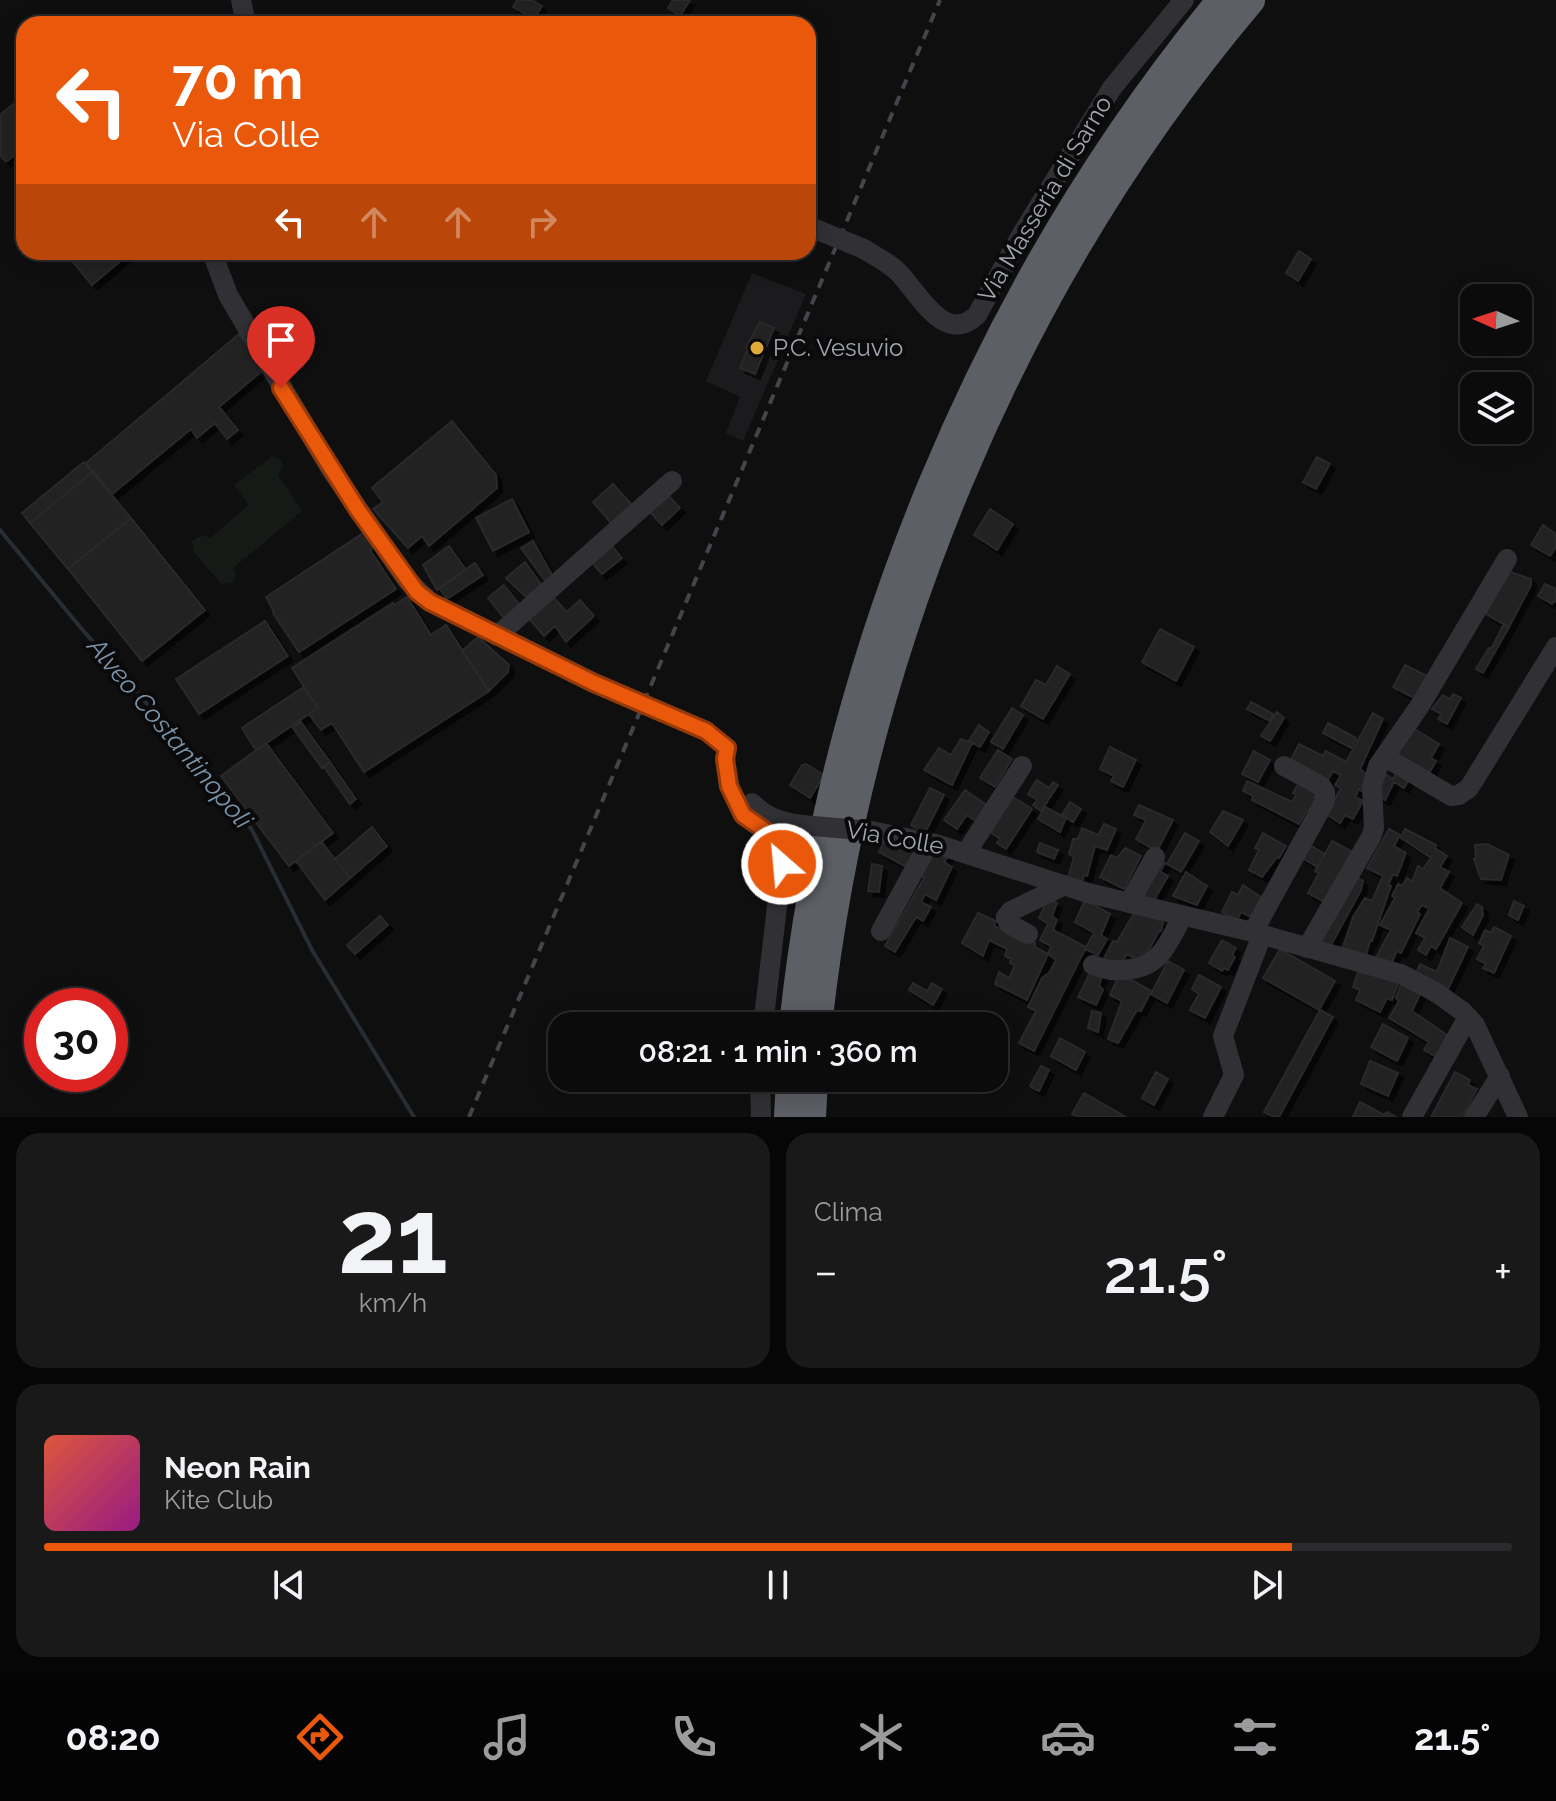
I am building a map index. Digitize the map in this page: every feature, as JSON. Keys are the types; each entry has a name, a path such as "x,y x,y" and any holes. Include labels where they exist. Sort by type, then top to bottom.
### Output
{"highway":[{"path":"796,1012 812,897 846,749 896,584 942,463 998,343 1053,240 1111,148 1222,0"},
{"path":"819,1012 839,872 867,754 918,589 962,474 1017,353 1072,252 1131,159 1194,70 1250,0"},
{"path":"789,1117 790,1092"},
{"path":"811,1117 812,1092"}],"street":[{"name":"Via Masseria di Sarno","path":"816,229 864,249 896,270 938,317 950,323 970,322 1112,88 1184,0"},
{"name":"Via Colle","path":"215,260 228,295 281,388 407,580 430,602 594,683 706,731 727,748 751,803 764,815 781,822 871,831 929,843 1129,903 1258,934 1401,974 1437,993 1468,1017 1482,1037 1518,1117"},
{"path":"497,636 672,481"},
{"path":"1307,948 1371,837 1374,828 1373,778 1507,559"},
{"path":"1385,757 1451,796 1459,795 1469,788 1556,647"},
{"path":"727,748 725,759 729,786 743,815 773,836 782,864 765,1012"},
{"path":"966,853 1022,766"},
{"path":"1213,1117 1234,1075 1223,1036 1258,934 1325,801 1321,786 1284,766"},
{"path":"881,931 929,843"},
{"path":"1129,903 1155,857"},
{"path":"1028,934 1009,924 1006,917 1011,911 1065,885"},
{"path":"1093,965 1110,972 1145,967 1165,949 1182,917"},
{"path":"1412,1117 1468,1017"},
{"path":"1474,1117 1500,1076"},
{"path":"760,1092 761,1117"}],"shaded area":[{"name":"P.C. Vesuvio","path":"752,273 806,294 743,441 726,433 740,397 706,381"},
{"path":"272,456 282,461 283,467 278,475 302,511 233,568 236,576 232,583 221,584 194,552 192,541 202,535 210,538 249,505 234,485"}],"building":[{"path":"517,0 532,0 542,6 536,16 529,16 513,7"},
{"path":"673,0 690,0 680,16 668,8"},
{"path":"16,102 16,154 6,162 0,155 0,115"},
{"path":"1299,251 1311,259 1298,281 1286,273"},
{"path":"72,260 122,260 92,285"},
{"name":"P.C. Vesuvio","path":"760,322 774,328 755,374 740,368 746,347"},
{"path":"239,334 263,370 219,407 238,430 227,439 215,423 197,438 191,429 112,494 86,463"},
{"path":"452,421 496,475 497,488 429,546 422,536 408,548 373,509 383,502 372,488"},
{"path":"1317,457 1330,464 1316,489 1303,482"},
{"path":"84,462 92,472 30,523 22,513"},
{"path":"92,472 131,518 68,569 30,523"},
{"path":"613,484 632,505 611,523 593,502"},
{"path":"666,493 680,508 662,525 648,510"},
{"path":"512,499 529,532 493,551 476,518"},
{"path":"990,509 1013,524 997,550 974,535"},
{"path":"131,518 205,610 142,661 68,569"},
{"path":"1543,525 1556,534 1556,547 1550,556 1531,545"},
{"path":"365,532 375,547 370,550 396,589 299,652 266,597"},
{"path":"533,541 556,582 550,587 521,548"},
{"path":"609,542 622,558 602,574 589,559"},
{"path":"449,546 466,570 437,590 423,565"},
{"path":"525,562 541,584 526,597 506,578"},
{"path":"475,563 483,575 447,599 439,588"},
{"path":"1507,571 1531,579 1531,585 1509,627 1486,614"},
{"path":"1545,584 1556,589 1556,602 1552,604 1538,596"},
{"path":"504,585 520,605 504,618 488,598"},
{"path":"551,595 567,612 580,600 594,616 566,642 555,626 544,636 527,616"},
{"path":"407,597 431,635 446,625 489,691 364,772 332,723 321,730 309,714 318,708 292,668"},
{"path":"265,621 288,656 199,714 176,679"},
{"path":"1504,624 1509,627 1483,673 1476,669"},
{"path":"1160,629 1194,647 1176,681 1142,662"},
{"path":"478,637 509,665 508,672 489,691 462,651"},
{"path":"1405,665 1429,677 1416,699 1393,687"},
{"path":"1057,666 1070,674 1043,719 1021,706 1036,680 1046,685"},
{"path":"304,687 318,708 256,750 242,728"},
{"path":"1453,694 1461,698 1447,724 1438,719 1441,714 1432,709 1443,695 1450,699"},
{"path":"1251,702 1273,714 1270,721 1247,709"},
{"path":"1012,708 1023,715 1003,749 991,742"},
{"path":"1277,712 1284,718 1270,741 1261,736"},
{"path":"1373,713 1383,719 1360,769 1366,774 1366,794 1359,789 1355,797 1363,801 1353,819 1345,815 1340,823 1326,814 1341,788 1335,785 1341,775 1333,771 1326,783 1289,763 1299,744 1323,756 1326,751 1346,762"},
{"path":"301,722 330,762 322,768 293,728"},
{"path":"1328,723 1356,738 1351,748 1323,733"},
{"path":"979,725 989,732 980,747 969,741"},
{"path":"1411,727 1439,744 1431,758 1436,761 1428,775 1394,753"},
{"path":"961,739 972,743 952,785 924,770 939,748 951,755"},
{"path":"266,743 333,833 289,866 221,776"},
{"path":"1110,747 1136,760 1123,787 1111,781 1114,776 1100,769"},
{"path":"998,750 1012,759 995,787 980,778"},
{"path":"1254,751 1270,760 1258,782 1242,774"},
{"path":"330,762 356,799 350,804 324,767"},
{"path":"806,764 824,775 810,798 790,785 802,765"},
{"path":"1399,768 1411,776 1404,788 1394,782 1385,800 1378,797 1382,772 1393,779"},
{"path":"1037,780 1049,788 1053,782 1058,785 1041,811 1033,805 1037,800 1028,794"},
{"path":"1247,781 1292,802 1300,781 1317,791 1314,797 1320,802 1314,813 1307,810 1299,824 1252,800 1253,796 1243,791"},
{"path":"930,788 944,795 925,833 911,825"},
{"path":"965,790 988,806 977,822 967,815 957,829 944,820"},
{"path":"1013,797 1032,809 1006,849 997,843 1000,839 990,832"},
{"path":"1070,802 1081,809 1073,822 1062,815"},
{"path":"1139,805 1173,820 1157,851 1136,839 1146,820 1134,815"},
{"path":"1045,807 1066,818 1060,832 1038,819"},
{"path":"1223,811 1243,820 1228,846 1210,832"},
{"path":"1104,824 1116,829 1107,850 1095,846 1087,876 1084,875 1082,882 1068,878 1074,857 1069,854 1073,839 1078,839 1082,828 1098,835"},
{"path":"372,827 387,846 350,878 335,859"},
{"path":"1389,829 1400,835 1394,846 1406,853 1397,876 1393,874 1388,885 1391,886 1372,941 1366,956 1342,950 1353,917 1365,898 1372,901 1383,876 1367,868"},
{"path":"1405,829 1436,845 1435,848 1447,856 1440,867 1449,872 1440,888 1462,903 1436,949 1431,946 1426,955 1418,950 1425,938 1416,933 1429,909 1422,905 1401,953 1397,951 1390,966 1374,961 1391,930 1380,925 1395,898 1392,896 1398,884 1402,886 1407,878 1412,882 1418,866 1423,869 1431,858 1401,838"},
{"path":"1185,833 1199,841 1181,872 1167,864"},
{"path":"1263,833 1286,846 1262,877 1249,870"},
{"path":"886,838 918,856 912,870 879,852"},
{"path":"321,841 350,878 325,900 296,861"},
{"path":"1332,841 1356,854 1328,904 1308,893 1319,873 1315,871"},
{"path":"1040,843 1058,850 1054,859 1037,852"},
{"path":"1306,843 1325,854 1317,867 1299,856"},
{"path":"1487,844 1509,855 1501,880 1481,879 1474,859 1475,845"},
{"path":"1125,848 1141,856 1124,889 1100,877 1111,855 1117,858"},
{"path":"936,849 948,856 944,862 952,867 936,900 925,894 921,902 931,907 923,921 916,917 895,952 885,946 924,878 921,875"},
{"path":"1160,861 1165,863 1160,872 1168,876 1153,902 1140,895"},
{"path":"872,864 882,866 879,892 868,891"},
{"path":"1186,872 1207,886 1197,905 1173,896"},
{"path":"1353,876 1363,881 1361,890 1330,947 1320,942"},
{"path":"1243,885 1261,897 1251,917 1241,912 1237,920 1222,912 1232,892 1238,895"},
{"path":"1048,899 1057,903 1052,916 1057,920 1053,930 1086,947 1034,1051 1019,1043 1036,1011 1028,1007 1042,978 1050,972 1056,960 1048,954 1051,946 1040,940 1048,924 1039,918"},
{"path":"1085,900 1110,914 1101,935 1107,939 1098,955 1085,949 1094,933 1075,922"},
{"path":"1514,901 1524,906 1518,920 1509,915"},
{"path":"1477,904 1482,907 1483,915 1473,935 1462,927"},
{"path":"1136,910 1163,922 1161,931 1142,963 1127,954 1119,966 1104,958"},
{"path":"978,913 996,921 994,926 1014,935 1015,932 1048,954 1027,1000 995,984 999,972 1009,978 1015,965 1005,956 1007,949 989,940 983,956 962,943"},
{"path":"380,916 388,925 355,954 347,945"},
{"path":"1494,927 1511,936 1494,973 1483,968 1486,964 1477,959 1484,946 1479,943 1485,930 1491,933"},
{"path":"1450,938 1468,947 1447,991 1415,976 1420,964 1437,972"},
{"path":"1222,940 1236,948 1228,970 1224,968 1222,971 1209,963"},
{"path":"1280,949 1335,981 1319,1010 1263,978"},
{"path":"1168,961 1184,970 1167,1003 1151,994"},
{"path":"1092,969 1103,974 1099,985 1103,990 1096,1005 1078,997"},
{"path":"1359,969 1398,984 1392,1000 1387,998 1380,1012 1356,1000 1360,990 1353,987"},
{"path":"1120,973 1151,991 1118,1043 1108,1039 1122,1001 1110,995"},
{"path":"1199,975 1221,987 1205,1018 1190,1010 1199,994 1192,989"},
{"path":"1402,982 1422,990 1412,1011 1450,1037 1438,1058 1424,1050 1429,1042 1389,1018 1399,1001 1396,998"},
{"path":"913,983 927,991 932,983 942,989 933,1005 909,990"},
{"path":"1320,1010 1333,1017 1279,1117 1274,1117 1264,1112"},
{"path":"1092,1011 1101,1013 1098,1032 1088,1028"},
{"path":"1383,1024 1408,1038 1397,1061 1371,1047"},
{"path":"1060,1038 1085,1052 1076,1070 1051,1056"},
{"path":"1370,1061 1398,1073 1388,1096 1361,1084"},
{"path":"1041,1066 1049,1070 1039,1091 1030,1086"},
{"path":"1156,1072 1168,1079 1154,1105 1142,1098"},
{"path":"1455,1072 1470,1080 1468,1085 1477,1089 1462,1117 1431,1117"},
{"path":"1084,1093 1126,1117 1078,1117 1072,1114"},
{"path":"1360,1102 1384,1115 1387,1112 1396,1117 1353,1117"}],"waterway":[{"name":"Alveo Costantinopoli","path":"0,530 230,799 252,830 312,950 414,1117"}],"railway":[{"path":"469,1117 940,0"}],"place":[{"name":"P.C. Vesuvio","path":"757,348"}],"route":[{"path":"281,388 358,510 417,592 430,602 518,647 706,731 727,748 725,759 729,786 743,815 773,836 782,864"}]}
